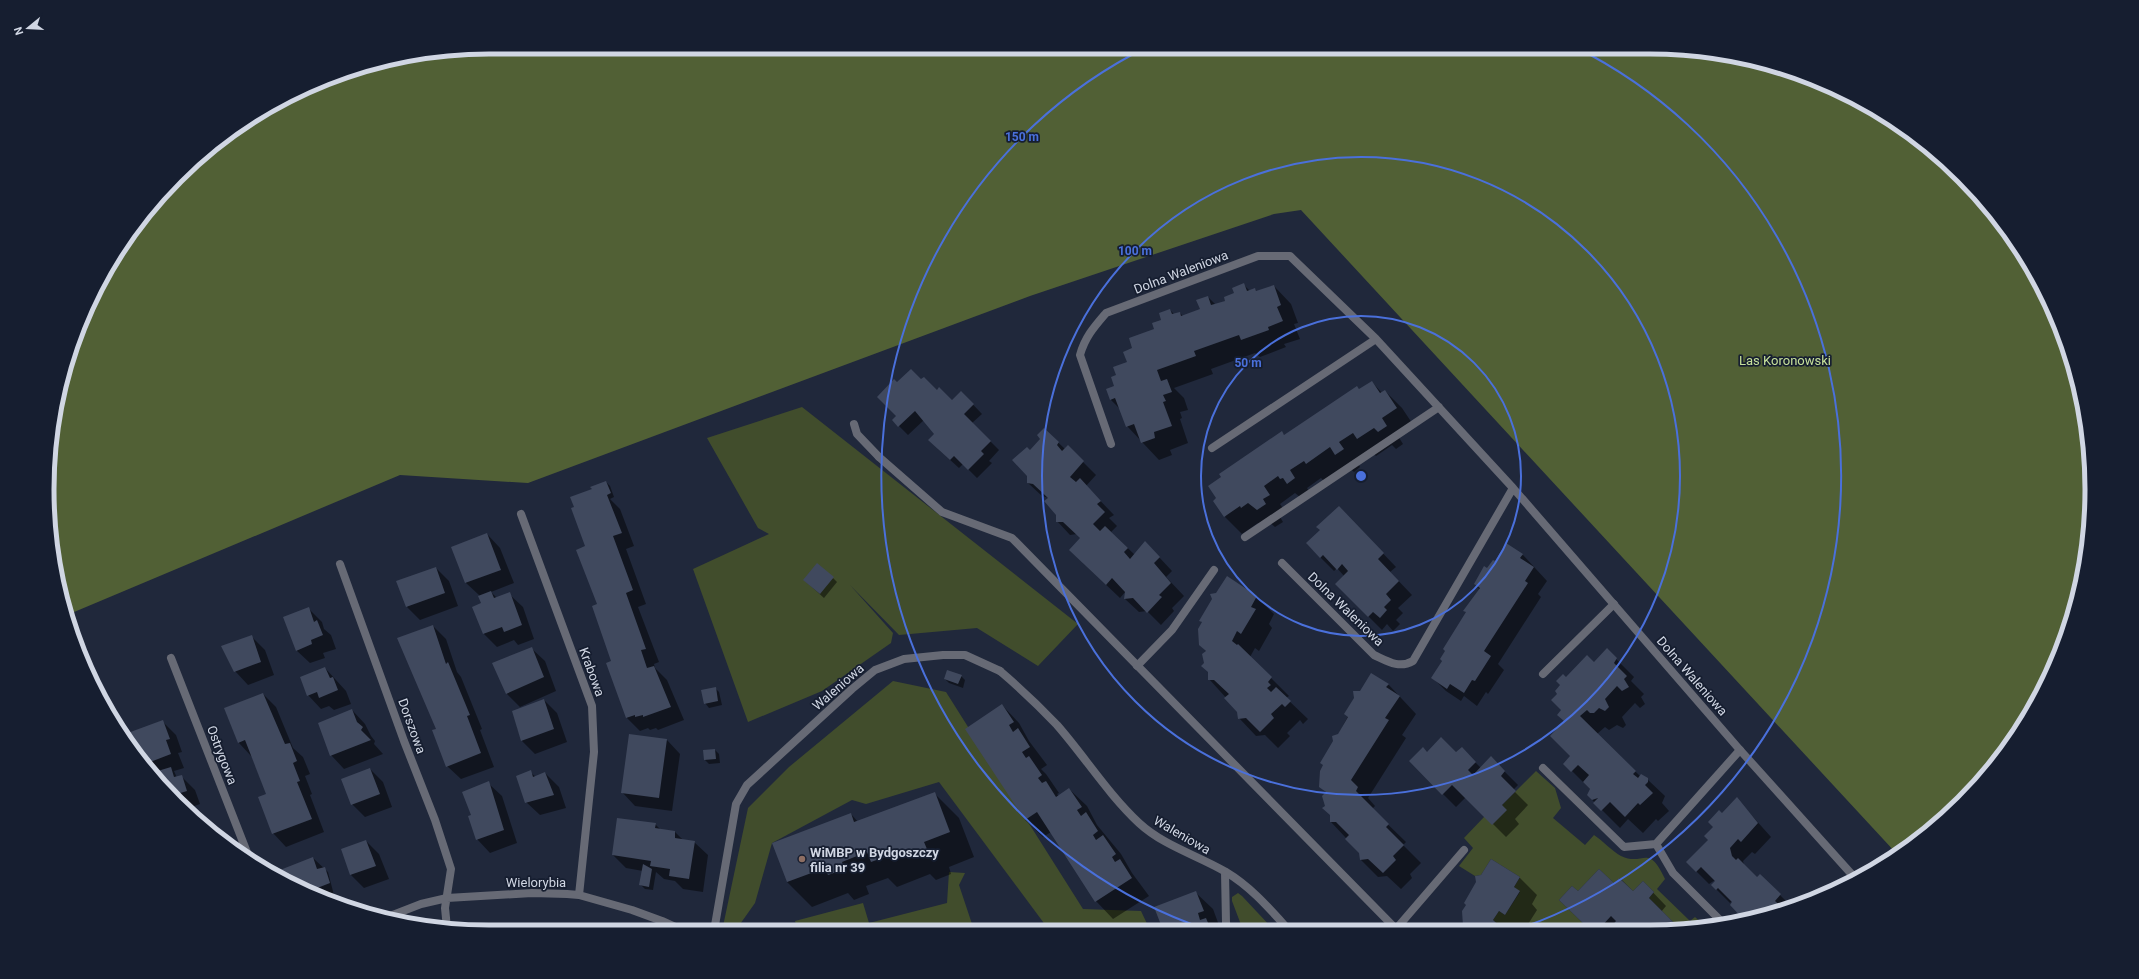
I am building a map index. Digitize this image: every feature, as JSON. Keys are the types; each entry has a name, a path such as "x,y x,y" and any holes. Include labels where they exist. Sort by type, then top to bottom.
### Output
{"street":[{"name":"Dolna Waleniowa","path":"1111,444 1080,355 1084,341 1090,331 1106,313 1258,256 1290,256 1376,339 1513,488 1740,750 1852,875"},
{"path":"1212,448 1376,339"},
{"path":"1245,536 1439,407"},
{"path":"854,424 857,434 878,457 942,512 1012,538 1392,925"},
{"name":"Dolna Waleniowa","path":"1282,563 1374,655 1393,663 1407,665 1413,661 1513,488"},
{"name":"Krabowa","path":"521,514 592,706 594,752 579,895"},
{"name":"Dorszowa","path":"340,564 404,741 435,820 451,869 445,916 446,922"},
{"path":"1137,666 1172,630 1214,570"},
{"path":"1543,674 1614,604"},
{"name":"Waleniowa","path":"715,925 736,804 748,785 846,694 875,670 904,659 943,654 965,655 1000,671 1030,697 1057,725 1140,823 1154,835 1179,850 1225,872 1260,897 1284,925"},
{"name":"Ostrygowa","path":"171,658 246,851"},
{"path":"1543,768 1624,847 1656,844 1740,750"},
{"path":"1656,844 1673,873 1719,919"},
{"path":"1399,925 1464,850"},
{"path":"1225,872 1227,925"},
{"name":"Wielorybia","path":"394,914 421,904 447,898 532,893 579,895 632,910 671,925"}],"green space":[{"name":"Las Koronowski","path":"490,54 1650,54 1678,55 1734,62 1789,77 1816,87 1867,112 1915,144 1937,162 1977,202 1995,224 2027,272 2052,323 2062,350 2077,405 2084,461 2085,490 2081,546 2077,574 2070,602 2052,656 2027,707 1995,755 1977,777 1937,817 1893,850 1301,210 1274,214 1030,296 528,483 400,475 72,613 62,574 58,546 54,490 55,461 62,405 69,377 87,323 99,297 112,272 144,224 162,202 202,162 224,144 272,112 323,87 350,77 405,62 461,55"},
{"path":"802,407 1078,624 1038,666 977,628 899,635 850,585 893,633 891,643 822,691 748,722 693,569 769,534 758,528 707,438"},
{"path":"893,681 946,692 1083,909 1141,911 1148,925 1045,925 939,782 866,804 852,800 772,843 755,903 739,925 723,925 748,808 789,767"},
{"path":"1536,771 1555,788 1561,808 1553,818 1585,845 1594,835 1621,856 1629,859 1650,858 1659,868 1665,879 1657,889 1690,921 1695,917 1700,922 1673,924 1674,923 1649,898 1654,892 1643,881 1633,891 1620,878 1614,883 1599,869 1578,891 1572,886 1559,900 1585,925 1499,925 1493,920 1499,911 1505,915 1520,892 1514,887 1520,877 1491,859 1481,875 1475,876 1459,866 1473,848 1464,838 1484,817 1502,805"},
{"path":"949,872 965,873 959,885 972,925 796,925 795,921 863,903 869,923 947,903"},
{"path":"1238,893 1242,896 1269,925 1241,925 1232,901 1232,897"}],"building":[{"path":"1244,283 1247,291 1255,288 1256,291 1274,285 1281,305 1277,307 1283,321 1268,327 1269,330 1241,340 1239,335 1194,351 1196,356 1157,370 1161,381 1167,379 1172,392 1163,395 1166,401 1163,402 1172,426 1154,432 1155,438 1141,443 1134,424 1126,427 1115,398 1110,400 1106,389 1114,386 1111,377 1116,375 1113,367 1127,362 1123,352 1132,348 1129,338 1154,329 1152,323 1161,320 1159,313 1170,309 1172,314 1180,312 1181,316 1200,309 1196,300 1208,296 1211,305 1225,301 1224,297 1234,293 1232,288"},
{"path":"911,369 921,379 924,377 937,390 939,387 952,400 961,391 974,404 964,414 991,441 981,451 984,454 968,470 954,456 950,460 928,440 934,434 915,411 898,427 892,420 896,416 877,397 894,379 897,382"},
{"path":"1372,381 1380,393 1385,390 1397,408 1382,418 1387,426 1378,432 1374,428 1357,439 1353,433 1339,442 1344,449 1335,455 1330,447 1306,464 1304,461 1290,470 1295,478 1287,484 1283,478 1280,479 1278,476 1264,486 1270,495 1263,499 1266,504 1257,510 1248,503 1241,508 1240,506 1224,517 1213,501 1216,498 1208,486 1221,477 1219,474 1282,431 1284,435 1357,386 1359,389"},
{"path":"1044,428 1059,442 1057,445 1062,451 1068,445 1084,461 1070,477 1076,482 1080,478 1101,501 1097,504 1105,512 1093,524 1100,531 1105,526 1128,548 1124,552 1130,559 1145,541 1160,557 1154,563 1171,583 1159,595 1162,597 1147,613 1133,598 1124,599 1125,592 1112,578 1106,585 1069,550 1080,538 1063,522 1056,522 1056,515 1044,501 1048,498 1033,484 1027,483 1027,476 1012,460 1027,447 1030,450 1040,439 1037,435"},
{"path":"606,481 611,493 607,495 622,533 613,536 633,590 626,593 646,649 641,650 647,668 654,666 671,707 643,717 643,715 635,717 635,715 626,718 606,663 611,661 592,606 597,604 576,550 585,546 571,508 574,507 570,497 592,489 590,487"},
{"path":"1339,506 1384,553 1378,559 1399,581 1386,594 1391,600 1384,607 1387,610 1380,618 1373,612 1368,617 1335,584 1348,571 1342,564 1337,570 1323,555 1320,558 1306,543 1320,530 1316,527"},
{"path":"487,533 501,570 465,583 451,547"},
{"path":"1506,543 1523,554 1520,558 1534,567 1525,581 1528,583 1484,651 1491,656 1475,681 1472,680 1464,693 1450,684 1447,689 1431,678 1442,661 1440,659 1445,651 1443,649 1466,612 1463,611 1480,588 1474,584 1484,566 1487,568 1493,560 1495,561"},
{"path":"817,563 834,577 820,594 803,580"},
{"path":"436,567 445,593 406,607 396,581"},
{"path":"1227,576 1257,596 1251,607 1256,609 1241,634 1237,631 1232,641 1237,645 1238,644 1272,677 1268,682 1271,685 1267,688 1271,692 1276,687 1291,701 1285,707 1282,704 1271,714 1274,718 1260,732 1246,718 1238,719 1237,712 1224,698 1229,694 1214,680 1208,680 1208,672 1201,666 1204,663 1202,654 1206,651 1199,645 1198,629 1202,622 1199,621 1212,599 1210,594 1216,593"},
{"path":"491,591 494,598 510,592 522,625 504,632 502,627 483,634 472,607 481,603 478,596"},
{"path":"309,607 314,622 317,620 323,635 311,640 312,644 296,651 283,617"},
{"path":"433,625 446,664 448,662 470,715 467,716 481,753 446,767 432,730 436,729 397,638"},
{"path":"252,635 261,662 234,672 221,646"},
{"path":"532,647 544,677 506,694 492,663"},
{"path":"1607,648 1617,658 1614,663 1627,676 1624,679 1629,687 1622,691 1617,686 1605,699 1609,707 1605,711 1599,708 1594,713 1590,713 1587,710 1580,716 1636,771 1633,774 1638,778 1641,774 1648,778 1648,782 1645,785 1653,793 1640,805 1638,803 1625,817 1610,802 1601,811 1593,803 1598,798 1592,800 1587,795 1590,789 1583,782 1589,775 1578,765 1571,772 1563,764 1570,756 1550,736 1564,721 1557,715 1561,710 1551,700 1557,694 1555,691 1560,685 1556,681 1563,674 1566,677 1587,655 1594,662"},
{"path":"325,667 330,678 333,677 338,690 319,698 317,692 307,696 300,677"},
{"path":"947,670 962,675 958,684 944,679"},
{"path":"1371,673 1389,684 1386,687 1400,696 1385,718 1389,720 1351,780 1358,787 1356,791 1389,824 1386,827 1404,845 1393,856 1396,860 1383,873 1368,859 1360,860 1359,853 1345,839 1349,835 1336,822 1330,822 1330,815 1322,808 1325,806 1322,796 1326,792 1319,787 1320,771 1323,765 1320,763 1333,741 1332,736 1338,734 1348,717 1344,714 1354,698 1353,691 1360,691"},
{"path":"716,687 718,701 704,704 701,690"},
{"path":"263,693 285,744 290,743 297,761 293,763 300,781 297,782 312,819 272,834 258,797 266,794 245,740 238,743 224,708"},
{"path":"544,699 554,729 521,741 512,711"},
{"path":"1002,704 1014,722 1009,725 1013,732 1018,728 1030,747 1022,752 1026,758 1029,756 1042,775 1038,778 1042,783 1046,781 1056,797 1069,788 1082,807 1077,810 1081,816 1086,812 1098,831 1093,835 1096,840 1103,835 1116,854 1112,857 1115,862 1120,859 1132,878 1095,902 1037,812 1025,820 965,729"},
{"path":"352,709 357,722 363,727 361,730 371,740 330,756 318,723"},
{"path":"163,720 170,739 166,740 171,754 150,762 128,733"},
{"path":"629,734 667,739 659,798 621,793"},
{"path":"1441,737 1456,752 1462,747 1476,762 1468,770 1473,775 1491,756 1505,771 1501,776 1516,791 1502,805 1507,810 1492,825 1452,785 1442,795 1409,761 1423,747 1427,752"},
{"path":"715,749 716,759 704,760 703,750"},
{"path":"171,767 174,777 182,775 187,791 179,794 157,771"},
{"path":"370,768 380,794 351,805 341,779"},
{"path":"531,770 533,777 545,772 554,795 525,803 516,776"},
{"path":"489,781 504,830 476,840 468,816 471,815 462,792"},
{"path":"935,792 950,832 924,842 927,849 910,856 907,849 871,862 867,852 842,862 845,869 828,875 825,868 787,882 772,843 851,813 854,822"},
{"path":"1737,797 1758,823 1741,842 1738,839 1730,848 1732,856 1736,860 1738,858 1757,877 1760,874 1781,894 1775,901 1779,905 1740,916 1730,905 1732,902 1718,888 1716,890 1711,885 1715,881 1701,867 1696,872 1686,862 1708,840 1704,836 1713,827 1708,822 1719,810 1722,813"},
{"path":"617,818 656,823 655,828 675,831 675,838 695,841 689,879 669,876 670,869 650,866 651,861 612,855"},
{"path":"366,840 376,866 350,875 341,849"},
{"path":"313,857 317,869 325,867 330,883 316,889 280,870"},
{"path":"1491,859 1520,877 1514,887 1520,891 1505,915 1499,911 1493,920 1499,925 1463,925 1462,911 1466,905 1464,903 1476,882 1475,876 1481,875"},
{"path":"643,864 652,869 649,887 639,885"},
{"path":"1599,869 1614,883 1619,878 1633,891 1643,881 1654,892 1649,898 1674,923 1650,925 1613,925 1616,921 1611,916 1603,925 1585,925 1559,900 1572,886 1578,891"},
{"path":"1196,891 1204,911 1198,913 1200,920 1206,918 1209,925 1161,925 1154,907"}],"place":[{"name":"WiMBP w Bydgoszczy filia nr 39","path":"802,859"}]}
